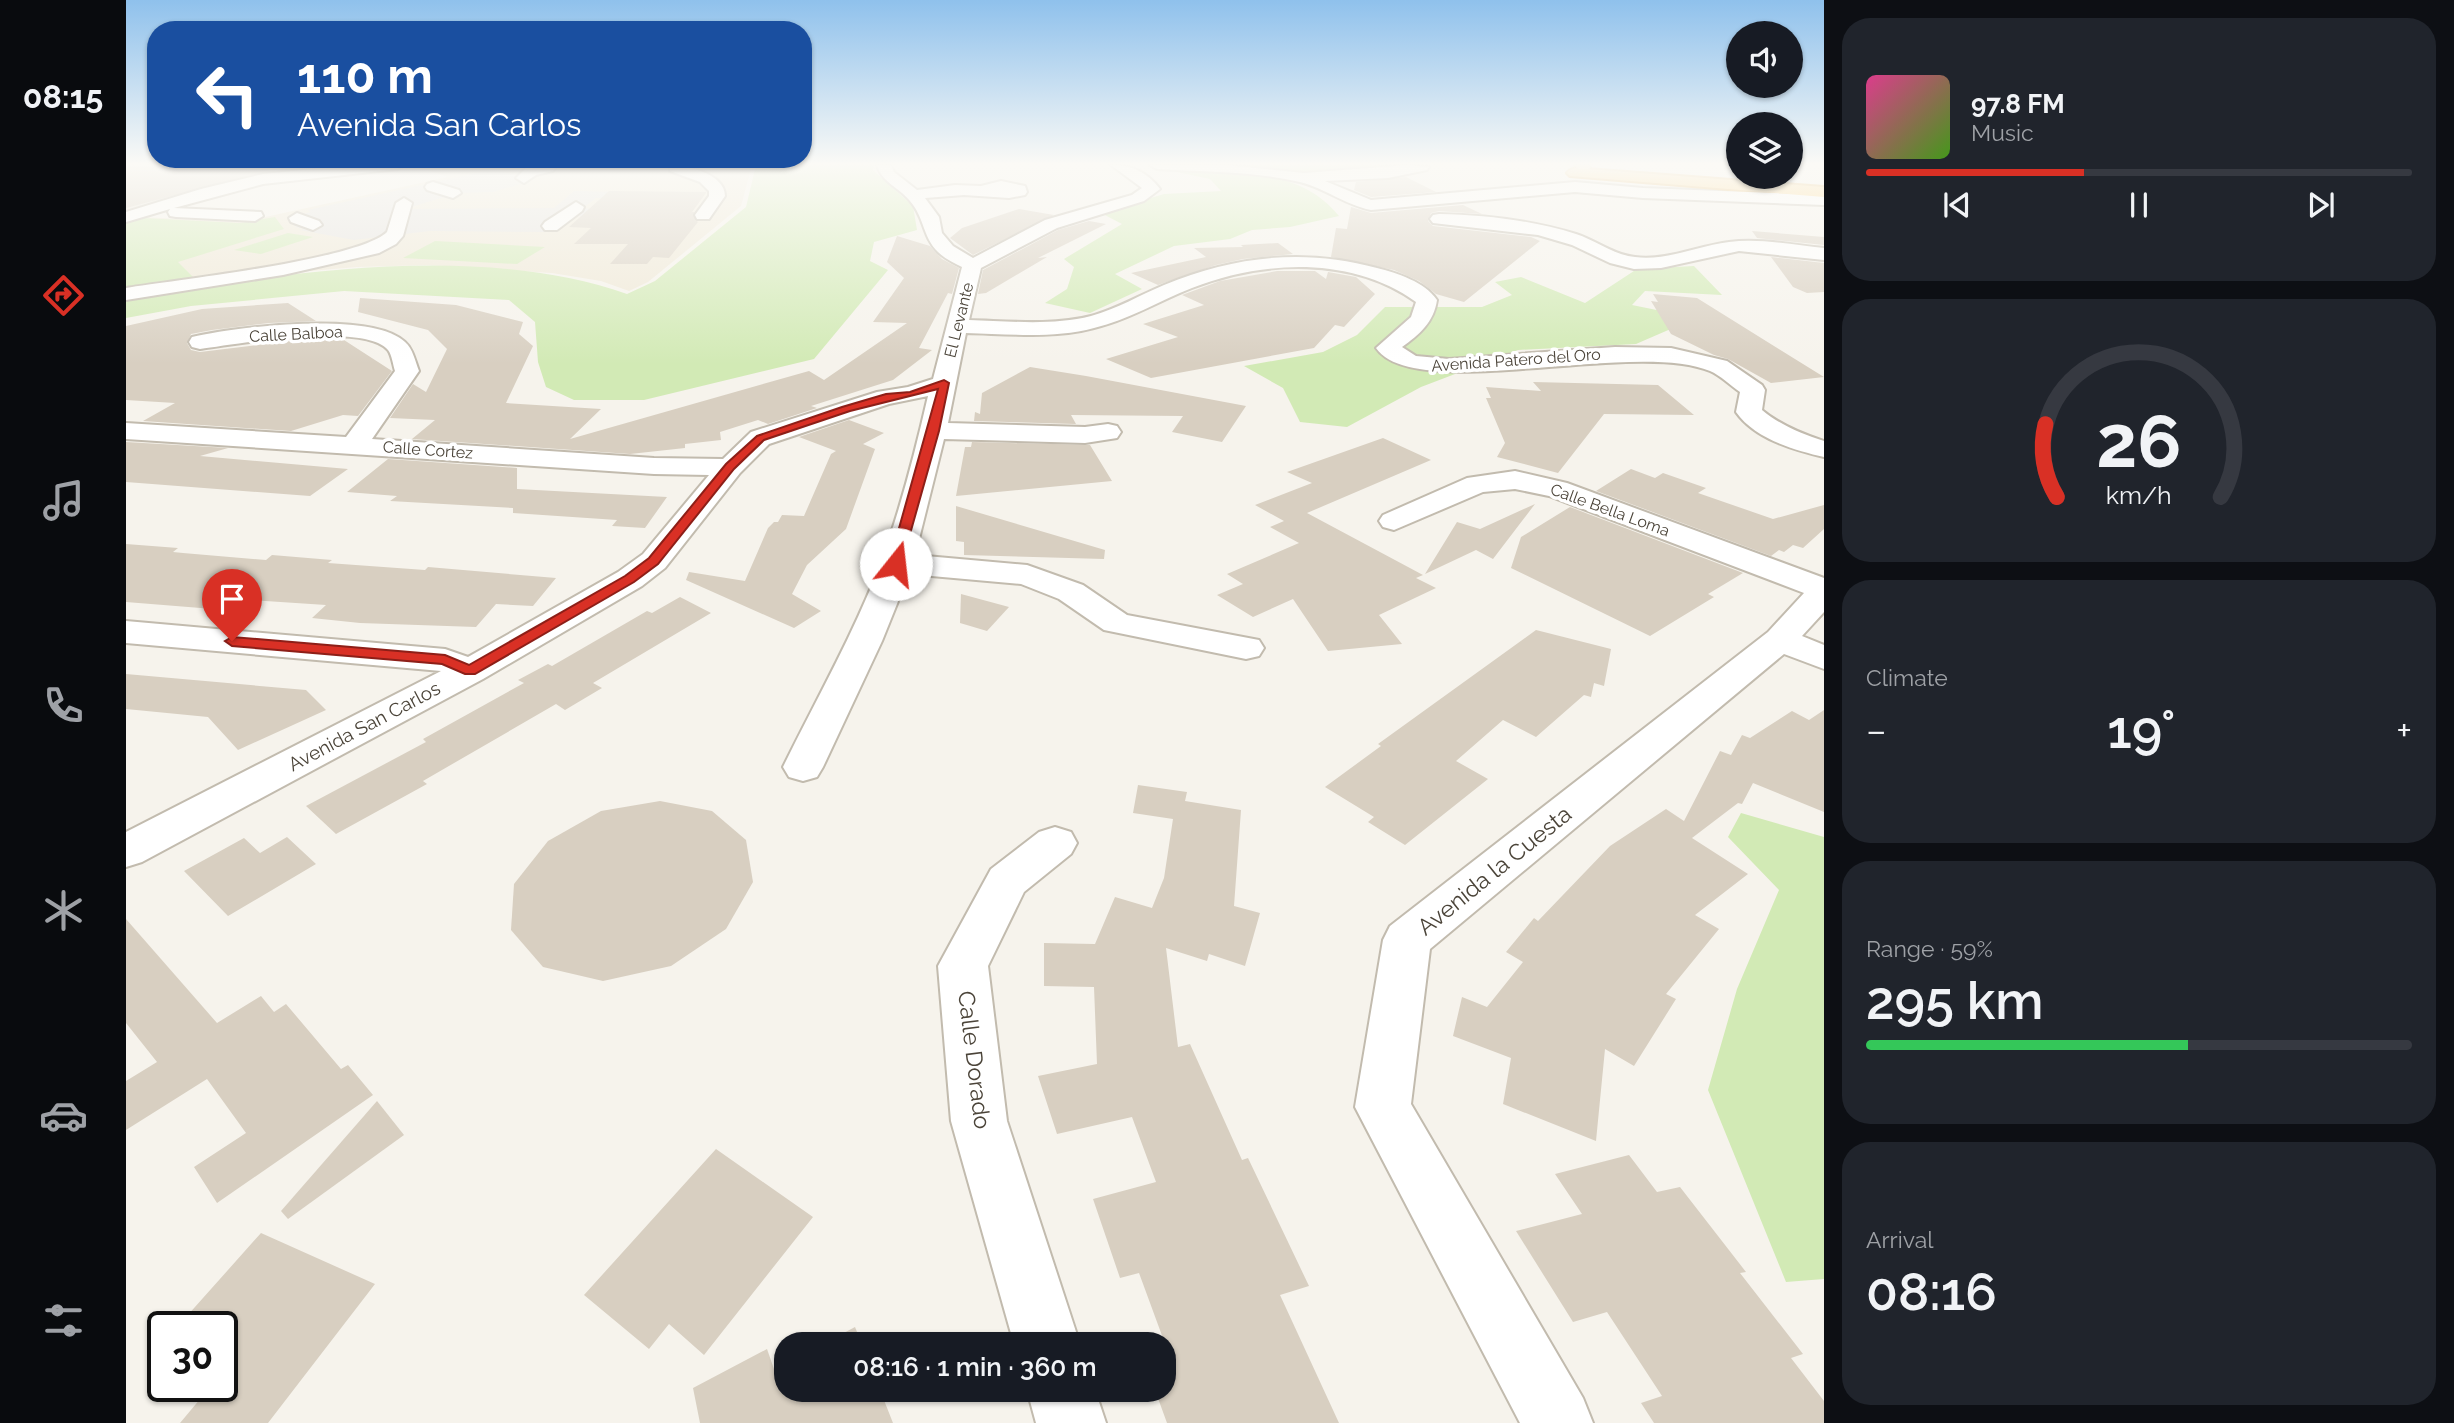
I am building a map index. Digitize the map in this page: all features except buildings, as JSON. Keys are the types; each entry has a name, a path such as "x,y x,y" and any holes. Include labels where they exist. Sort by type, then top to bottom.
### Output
{"street":[{"path":"126,294 283,269 373,249 398,231"},
{"name":"El Levante","path":"803,767 896,564 934,431 956,326 963,260 933,231"},
{"path":"963,260 993,255 1038,231"},
{"path":"1546,231 1573,238 1608,256 1635,263 1671,262 1738,246 1824,254"},
{"name":"Avenida Patero del Oro","path":"956,326 1045,328 1088,323 1221,271 1254,265 1311,262 1350,267 1417,290 1427,300 1427,312 1418,323 1387,348 1392,356 1407,363 1445,367 1647,352 1679,357 1726,369 1745,380 1753,390 1749,412 1761,423 1794,440 1824,449"},
{"name":"Calle Balboa","path":"200,342 326,329 379,334 398,347 407,371 354,446"},
{"name":"Avenida San Carlos","path":"126,851 470,671 630,579 654,561 730,467 761,438 846,409 886,397 911,394 944,383"},
{"name":"Calle Cortez","path":"126,431 654,466 730,467"},
{"path":"934,431 1085,435 1108,432"},
{"name":"Calle Bella Loma","path":"1394,521 1477,484 1515,480 1557,489 1824,591"},
{"path":"896,564 1027,575 1071,592 1116,623 1246,648"},
{"name":"Avenida la Cuesta","path":"1558,1423 1383,1107 1407,940 1802,649 1824,591"},
{"path":"126,632 445,660 470,671"},
{"name":"Calle Dorado","path":"1043,1332 979,1121 963,966 1007,881 1055,844"},
{"path":"1065,1402 1071,1423"}],"shaded area":[{"path":"126,231 710,231 648,282 629,291 601,281 552,273 428,265 357,267 274,274 126,298"},
{"path":"308,231 427,231 354,240"}],"green space":[{"path":"126,231 276,231 178,262 203,287 307,273 416,266 471,266 525,271 577,280 627,294 655,281 716,231 912,231 874,242 870,261 888,270 814,359 644,400 574,400 546,387 538,362 535,322 509,300 344,291 191,306 126,318"},
{"path":"1110,231 1249,231 1230,239 1174,246 1115,274 1142,289 1090,313 1045,303 1067,289 1074,267 1064,259"},
{"path":"288,233 313,237 261,254 234,250"},
{"path":"435,241 545,247 517,264 403,258"},
{"path":"1694,266 1722,295 1645,291 1632,305 1696,318 1636,344 1518,350 1421,387 1347,427 1300,422 1283,388 1244,366 1323,352 1357,335 1385,307 1482,307 1512,295 1495,282 1521,277 1585,303 1637,269"},
{"path":"1741,813 1824,837 1824,1279 1786,1282 1708,1090 1737,989 1779,890 1728,837"}],"route":[{"path":"232,641 445,660 470,671 630,579 654,561 730,467 761,438 846,409 886,397 911,394 944,383 934,431 896,564"}]}
